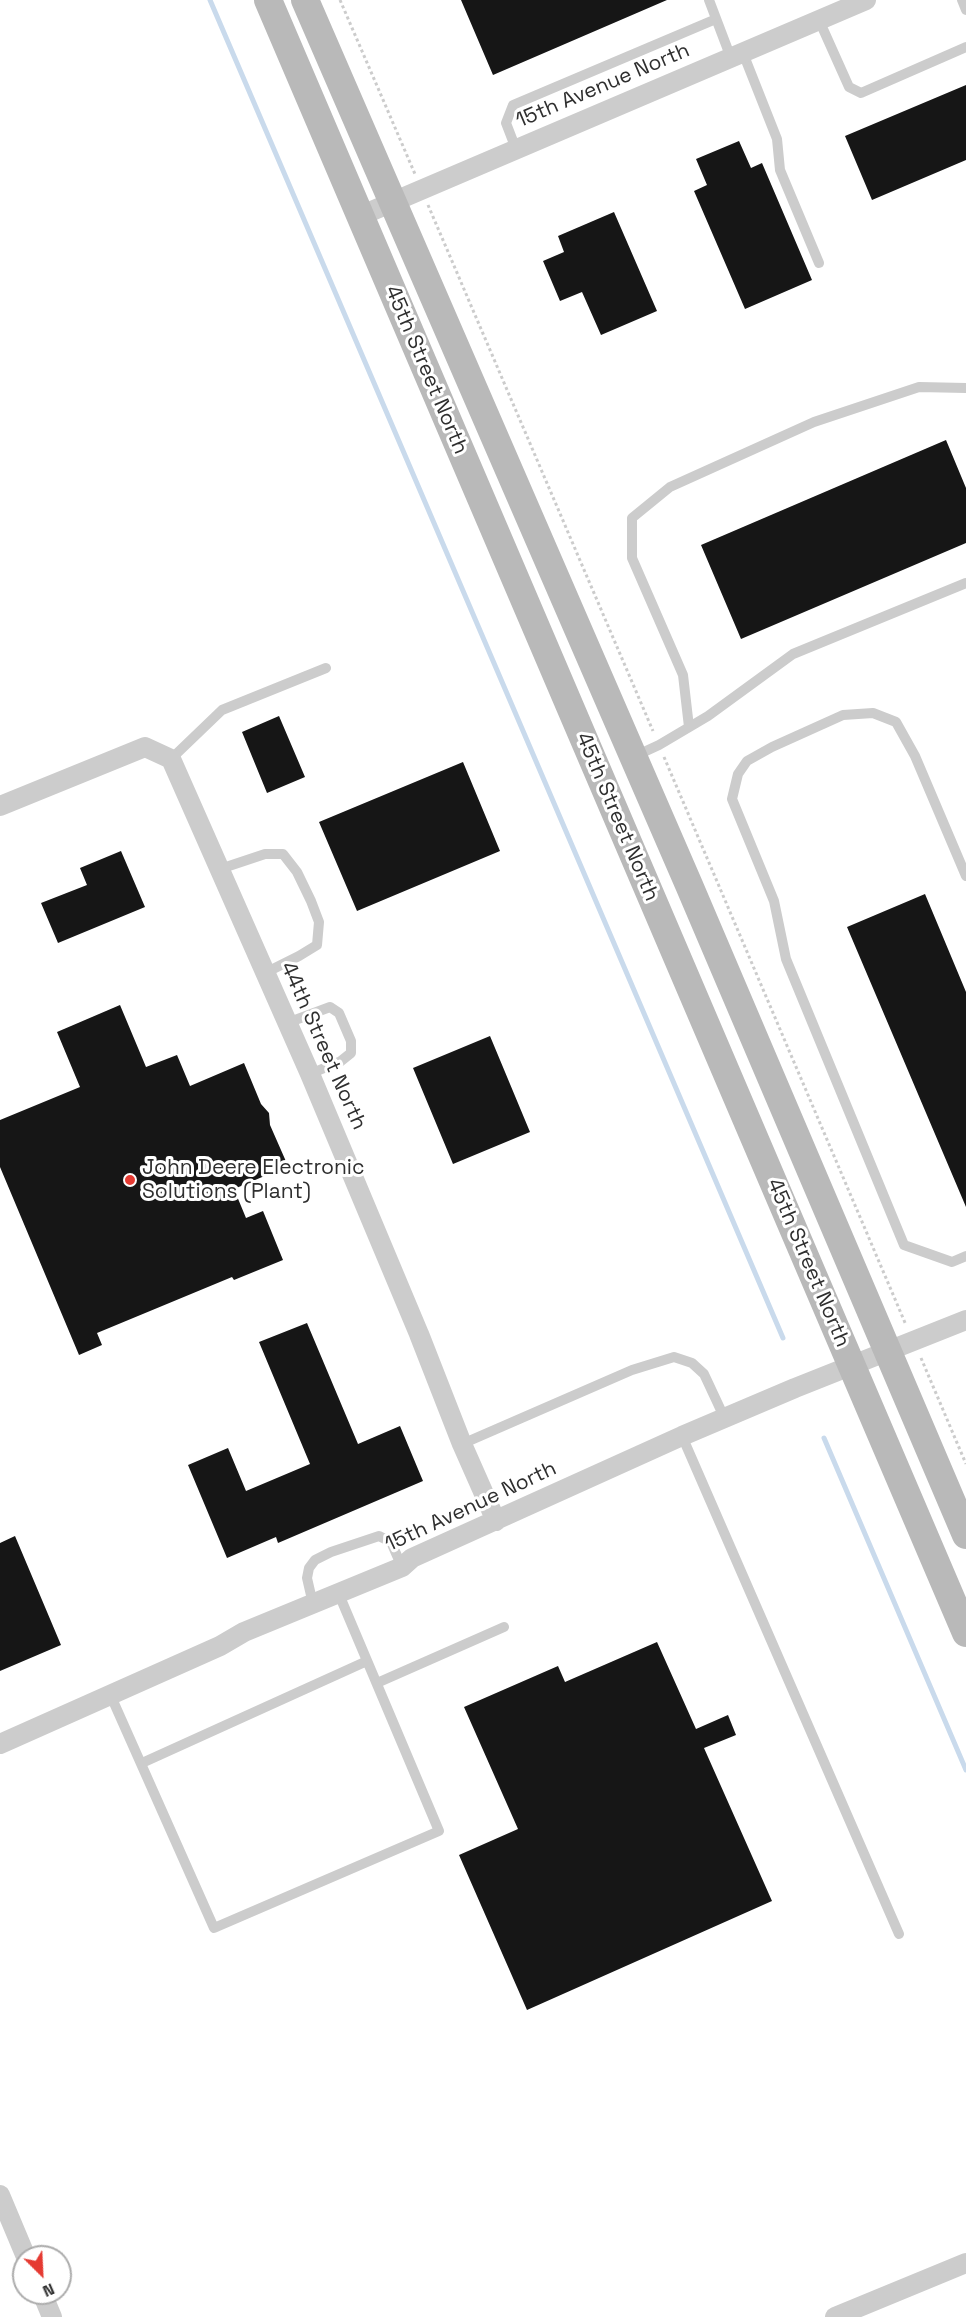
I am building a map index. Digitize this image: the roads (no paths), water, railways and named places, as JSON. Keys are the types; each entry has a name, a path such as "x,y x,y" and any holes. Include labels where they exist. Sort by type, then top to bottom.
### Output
{"main road":[{"name":"45th Street North","path":"268,0 966,1633"},
{"name":"45th Street North","path":"305,0 633,757 966,1535"}],"street":[{"name":"15th Avenue North","path":"360,216 819,20 838,5 866,0"},
{"path":"0,806 145,747 171,759"},
{"name":"44th Street North","path":"171,759 310,1074 462,1444 496,1521"},
{"name":"15th Avenue North","path":"0,1744 220,1646 244,1632 402,1567 412,1558 682,1436 966,1320"},
{"path":"0,2195 21,2245"},
{"path":"835,2317 966,2263"}],"lane":[{"path":"709,0 716,19 737,55 777,139 780,170 819,263"},
{"path":"962,0 966,10"},
{"path":"516,149 506,123 513,105 716,19"},
{"path":"819,20 849,87 861,93 966,47"},
{"path":"689,727 683,675 632,558 632,518 670,487 814,422 919,387 966,388"},
{"path":"633,757 659,745 708,716 794,654 966,584"},
{"path":"171,759 222,710 326,668"},
{"path":"966,876 915,756 896,722 873,713 843,715 772,747 747,761 738,774 732,799 774,901 786,958 904,1245 952,1262 966,1256"},
{"path":"220,869 265,854 283,854 297,872 311,901 319,922 316,945 265,973"},
{"path":"287,1023 330,1007 339,1013 351,1041 351,1053 341,1061 310,1074"},
{"path":"462,1444 632,1370 674,1357 692,1363 704,1374 725,1419"},
{"path":"682,1436 899,1934"},
{"path":"313,1604 307,1578 309,1568 315,1560 331,1552 379,1536 391,1542 402,1567"},
{"path":"110,1694 214,1928 439,1831 338,1592"},
{"path":"377,1683 504,1627"},
{"path":"142,1763 367,1661"}],"waterway":[{"path":"210,0 783,1338"},
{"path":"824,1438 966,1770"}],"place":[{"name":"John Deere Electronic Solutions (Plant)","path":"130,1180"}]}
